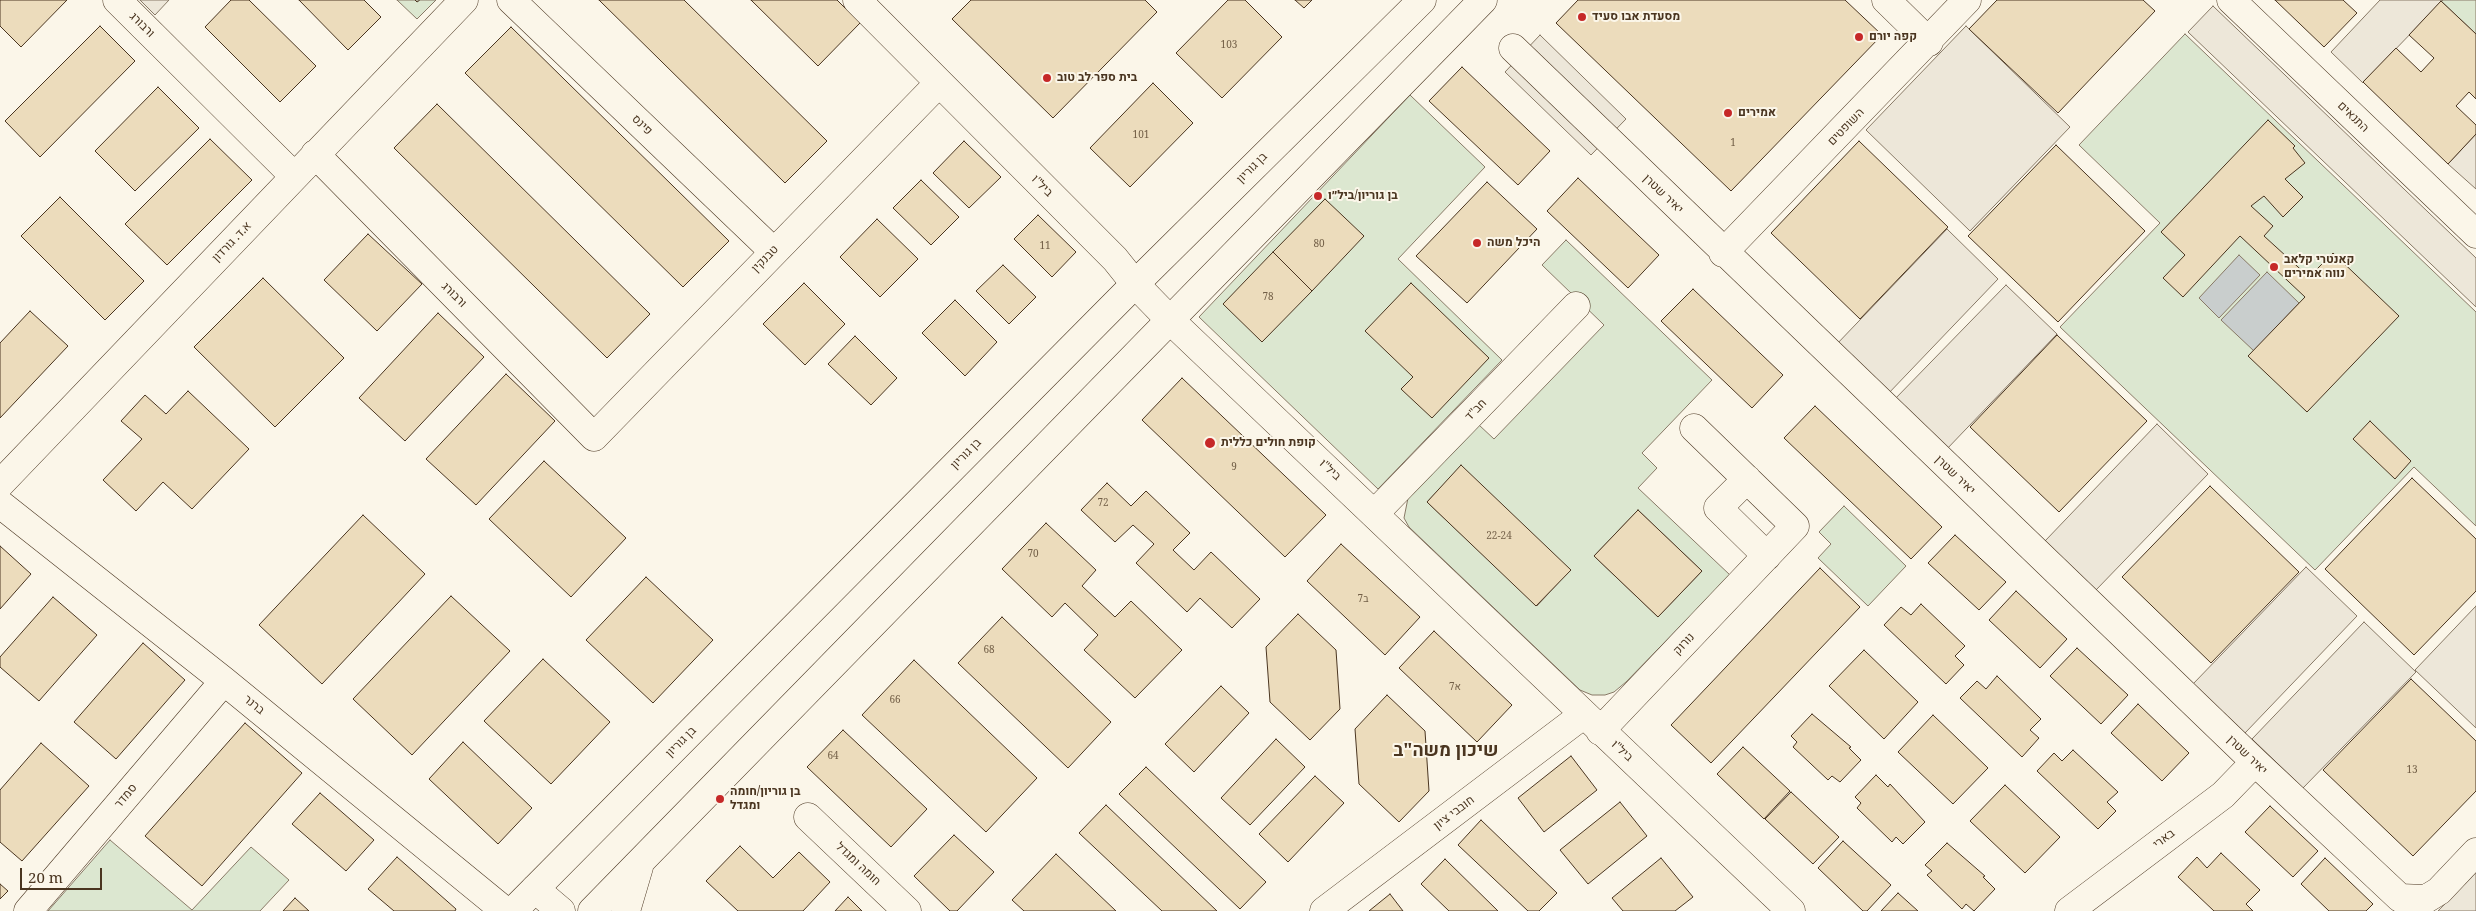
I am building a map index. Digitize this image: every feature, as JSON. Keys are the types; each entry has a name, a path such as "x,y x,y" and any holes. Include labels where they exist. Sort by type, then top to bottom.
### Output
{"street":[{"name":"ורבורג","path":"117,0 294,176"},
{"name":"א.ד. גורדון","path":"0,484 464,0"},
{"name":"פינס","path":"511,0 773,251"},
{"name":"ביל\"ו","path":"857,0 938,84 1115,259 1135,284 1170,320 1791,911"},
{"name":"בן גוריון","path":"513,911 1135,284 1422,0"},
{"path":"592,911 1483,0"},
{"path":"1886,0 1929,42"},
{"name":"התנאים","path":"2231,0 2476,234"},
{"name":"השופטים","path":"1724,253 1929,42 1955,4"},
{"name":"יאיר שטרן","path":"1513,48 2255,762 2400,898 2426,899 2439,891 2476,852"},
{"name":"טבנקין","path":"594,436 938,84"},
{"name":"ורבורג","path":"315,154 594,436"},
{"name":"חב\"ד","path":"1375,514 1576,306"},
{"name":"נורוק","path":"1592,723 1767,556 1795,526 1694,428"},
{"path":"1746,479 1718,508 1767,556"},
{"name":"ברנר","path":"0,504 224,681 505,911"},
{"name":"סמדר","path":"28,911 224,681"},
{"name":"חובבי ציון","path":"1324,911 1592,723"},
{"name":"בארי","path":"2069,911 2223,795 2255,762"},
{"name":"חומה ומגדל","path":"808,817 907,911"},
{"path":"626,911 640,862"},
{"path":"535,889 561,911"}],"green space":[{"path":"397,0 436,0 417,19"},
{"path":"2442,0 2476,0 2476,34 2441,1"},
{"name":"קאנטרי קלאב נווה אמירים","path":"2185,34 2476,312 2476,526 2414,467 2315,570 2060,327 2160,223 2079,145"},
{"path":"1410,95 1485,167 1398,259 1502,360 1378,489 1199,317"},
{"path":"1566,240 1712,380 1642,453 1657,468 1638,488 1730,575 1626,682 1614,692 1605,695 1592,695 1580,690 1409,527 1404,518 1408,498 1479,425 1494,439 1604,325 1542,265","holes":["1461,466 1570,570 1537,606 1427,502","1638,510 1702,571 1658,617 1594,556"]},
{"path":"1844,506 1906,566 1868,606 1818,558 1831,544 1819,532"},
{"path":"110,840 192,910 251,847 289,880 260,911 48,911"}],"shaded area":[{"path":"140,0 169,0 155,15"},
{"path":"2380,0 2443,0 2363,83 2331,52"},
{"path":"2213,6 2476,258 2476,307 2188,32"},
{"path":"1966,26 2070,127 1970,231 1866,130"},
{"path":"1540,35 1626,119 1591,155 1505,72"},
{"path":"2476,134 2476,189 2448,164"},
{"path":"1947,229 1998,279 1886,396 1835,346"},
{"path":"2239,255 2260,275 2219,318 2199,298"},
{"path":"2267,272 2299,303 2254,351 2221,320"},
{"path":"2006,285 2057,334 1945,451 1893,401"},
{"path":"2157,424 2208,474 2096,590 2045,541"},
{"path":"2306,567 2357,616 2245,733 2193,684"},
{"path":"2476,606 2476,728 2415,670"},
{"path":"2364,622 2416,672 2303,788 2252,739"},
{"path":"2476,872 2476,911 2438,911"}],"building":[{"path":"0,0 67,0 21,47 0,26"},
{"path":"231,0 249,0 316,66 280,102 205,27"},
{"path":"299,0 364,0 381,17 348,50"},
{"path":"599,0 684,0 827,141 785,183"},
{"path":"751,0 837,0 860,23 818,66"},
{"path":"971,0 1145,0 1157,12 1053,118 952,19"},
{"path":"1228,0 1245,0 1282,37 1222,98 1176,53"},
{"path":"1295,0 1312,0 1304,8"},
{"name":"אמירים","path":"1578,0 1845,0 1882,35 1731,191 1556,23"},
{"path":"1997,0 2143,0 2155,11 2058,113 1969,29"},
{"path":"2275,0 2343,0 2357,13 2324,47"},
{"path":"2441,1 2476,34 2476,99 2469,92 2456,106 2476,125 2476,134 2448,164 2363,82 2396,48 2421,72 2434,58 2409,35"},
{"path":"100,26 135,61 40,157 5,121"},
{"path":"511,27 729,241 683,287 465,73"},
{"path":"1462,67 1550,151 1518,185 1429,101"},
{"path":"1153,83 1193,123 1130,187 1090,148"},
{"path":"158,87 199,128 135,191 95,151"},
{"path":"437,104 650,314 607,358 394,148"},
{"path":"2268,120 2295,146 2293,148 2305,163 2285,179 2303,197 2283,217 2264,196 2251,206 2273,226 2264,236 2309,277 2333,253 2399,316 2307,412 2248,356 2305,297 2240,236 2183,297 2163,278 2185,255 2161,232"},
{"path":"210,139 252,180 167,265 125,224"},
{"path":"964,141 1001,177 969,208 933,173"},
{"path":"1859,141 1948,227 1860,319 1771,233"},
{"path":"2056,145 2145,231 2058,322 1968,236"},
{"path":"1578,178 1659,255 1628,288 1547,211"},
{"path":"921,180 959,217 931,245 893,208"},
{"name":"היכל משה","path":"1487,182 1537,229 1467,303 1416,256"},
{"path":"60,197 144,281 105,320 21,236"},
{"path":"1325,199 1364,236 1312,291 1273,252"},
{"path":"1038,215 1076,252 1052,277 1014,239"},
{"path":"877,219 918,259 880,297 840,257"},
{"path":"368,234 422,284 377,331 324,280"},
{"path":"1273,252 1312,291 1262,342 1223,304"},
{"path":"1003,265 1036,297 1009,324 976,291"},
{"path":"263,278 344,358 275,427 194,347"},
{"path":"804,283 845,324 805,365 763,324"},
{"path":"1411,283 1489,358 1432,418 1401,389 1413,377 1365,331"},
{"path":"1693,289 1783,375 1752,408 1661,321"},
{"path":"955,300 997,342 965,376 922,333"},
{"path":"30,311 68,346 0,418 0,343"},
{"path":"438,313 484,357 405,441 359,398"},
{"path":"2057,335 2147,421 2059,512 1970,427"},
{"path":"855,336 897,378 871,405 828,364"},
{"path":"506,374 555,421 476,505 426,459"},
{"path":"1182,378 1326,515 1285,557 1142,420"},
{"path":"188,391 249,449 192,509 163,482 136,511 103,480 142,439 121,421 145,395 166,414"},
{"path":"1815,406 1942,527 1911,559 1784,438"},
{"path":"2370,421 2411,461 2395,479 2353,439"},
{"path":"544,461 626,538 571,597 489,519"},
{"path":"1461,465 1571,570 1536,606 1427,502"},
{"path":"2412,478 2476,539 2476,591 2414,655 2325,569"},
{"path":"1107,483 1131,506 1146,491 1190,533 1173,550 1194,570 1211,552 1260,599 1232,628 1200,598 1187,612 1136,563 1154,544 1133,525 1115,542 1081,510"},
{"path":"2210,486 2299,572 2211,663 2122,577"},
{"path":"1638,510 1702,571 1658,617 1594,556"},
{"path":"363,515 425,574 322,684 259,625"},
{"path":"1046,523 1096,570 1082,586 1115,617 1131,601 1182,650 1135,698 1084,650 1098,635 1065,603 1052,617 1002,569"},
{"path":"1955,535 2006,582 1979,610 1928,563"},
{"path":"1341,544 1420,617 1385,655 1307,581"},
{"path":"0,546 31,574 0,609"},
{"path":"1820,568 1860,607 1711,763 1671,725"},
{"path":"646,577 713,640 653,703 586,640"},
{"path":"2016,591 2067,639 2040,668 1989,620"},
{"path":"451,596 510,651 412,755 353,699"},
{"path":"53,597 97,635 39,701 0,667 0,657"},
{"path":"1921,604 1965,646 1955,656 1964,665 1946,684 1884,625 1901,607 1911,615"},
{"path":"1298,614 1336,650 1340,709 1310,740 1270,702 1266,647"},
{"path":"1002,617 1111,722 1068,768 958,663"},
{"path":"1434,631 1512,705 1477,742 1399,668"},
{"path":"143,643 185,680 116,759 74,722"},
{"path":"2077,648 2128,695 2101,724 2050,676"},
{"path":"1864,650 1918,702 1884,739 1829,686"},
{"path":"543,659 610,722 551,784 484,721"},
{"path":"914,660 1037,778 986,832 862,715"},
{"path":"1997,676 2041,719 2030,730 2039,738 2022,757 1960,698 1977,681 1986,689"},
{"path":"2411,679 2476,741 2476,791 2413,856 2323,770"},
{"path":"1221,686 1249,713 1194,772 1165,744"},
{"path":"1387,695 1425,731 1429,791 1399,822 1359,784 1355,729"},
{"path":"2138,704 2189,753 2162,781 2111,733"},
{"path":"1812,714 1851,747 1849,748 1861,760 1840,782 1832,776 1828,780 1793,747 1797,742 1791,736"},
{"path":"1933,715 1988,768 1953,804 1898,752"},
{"path":"245,723 302,773 202,886 145,836"},
{"path":"843,730 927,809 891,847 807,767"},
{"path":"1276,739 1305,767 1250,825 1221,798"},
{"path":"463,742 532,808 498,844 429,779"},
{"path":"41,743 89,786 22,861 0,842 0,790"},
{"path":"1743,747 1790,791 1764,819 1717,774"},
{"path":"2073,750 2118,792 2107,802 2116,811 2098,829 2037,771 2054,753 2062,761"},
{"path":"1571,756 1597,790 1544,832 1518,798"},
{"path":"1146,767 1266,882 1240,909 1119,794"},
{"path":"1876,775 1888,787 1890,784 1925,822 1903,844 1896,837 1892,842 1857,808 1861,803 1855,797"},
{"path":"1315,776 1344,803 1288,862 1259,834"},
{"path":"2005,785 2060,837 2025,873 1970,821"},
{"path":"1791,792 1839,837 1813,864 1765,819"},
{"path":"320,793 374,840 346,871 292,824"},
{"path":"1620,802 1647,836 1588,884 1560,850"},
{"path":"1106,805 1217,911 1162,911 1079,833"},
{"path":"2270,806 2318,851 2293,877 2245,832"},
{"path":"1481,820 1557,893 1539,911 1528,911 1458,845"},
{"path":"954,835 994,872 957,911 950,911 914,876"},
{"path":"1843,841 1891,885 1867,911 1863,911 1818,868"},
{"path":"1947,843 1985,876 1983,877 1995,889 1974,911 1966,904 1962,909 1927,875 1932,871 1925,865"},
{"path":"740,846 773,878 799,852 830,882 803,911 738,911 706,881"},
{"path":"2221,853 2260,890 2246,904 2253,911 2214,911 2178,877 2197,857 2207,868"},
{"path":"1056,854 1116,911 1024,911 1012,900"},
{"path":"397,857 456,909 455,911 394,911 368,889"},
{"path":"1661,858 1693,897 1675,911 1623,911 1612,898"},
{"path":"2325,858 2373,904 2366,911 2329,911 2301,884"},
{"path":"1445,859 1498,911 1449,911 1421,884"},
{"path":"0,884 8,891 0,899"},
{"path":"1898,893 1918,911 1881,911"},
{"path":"1390,894 1403,911 1369,911"},
{"path":"848,897 862,911 835,911"},
{"path":"295,898 309,911 283,911"}],"fence":[{"path":"415,0 417,2 420,0"}],"place":[{"name":"מסעדת אבו סעיד","path":"1582,17"},
{"name":"קפה יורם","path":"1859,37"},
{"name":"בית ספר לב טוב","path":"1047,78"},
{"name":"אמירים","path":"1728,113"},
{"name":"בן גוריון/ביל״ו","path":"1318,196"},
{"name":"היכל משה","path":"1477,243"},
{"name":"קאנטרי קלאב נווה אמירים","path":"2274,267"},
{"name":"קופת חולים כללית","path":"1210,443"},
{"name":"בן גוריון/חומה ומגדל","path":"720,799"}],"district":[{"name":"שיכון משה\"ב","path":"1446,751"}]}
